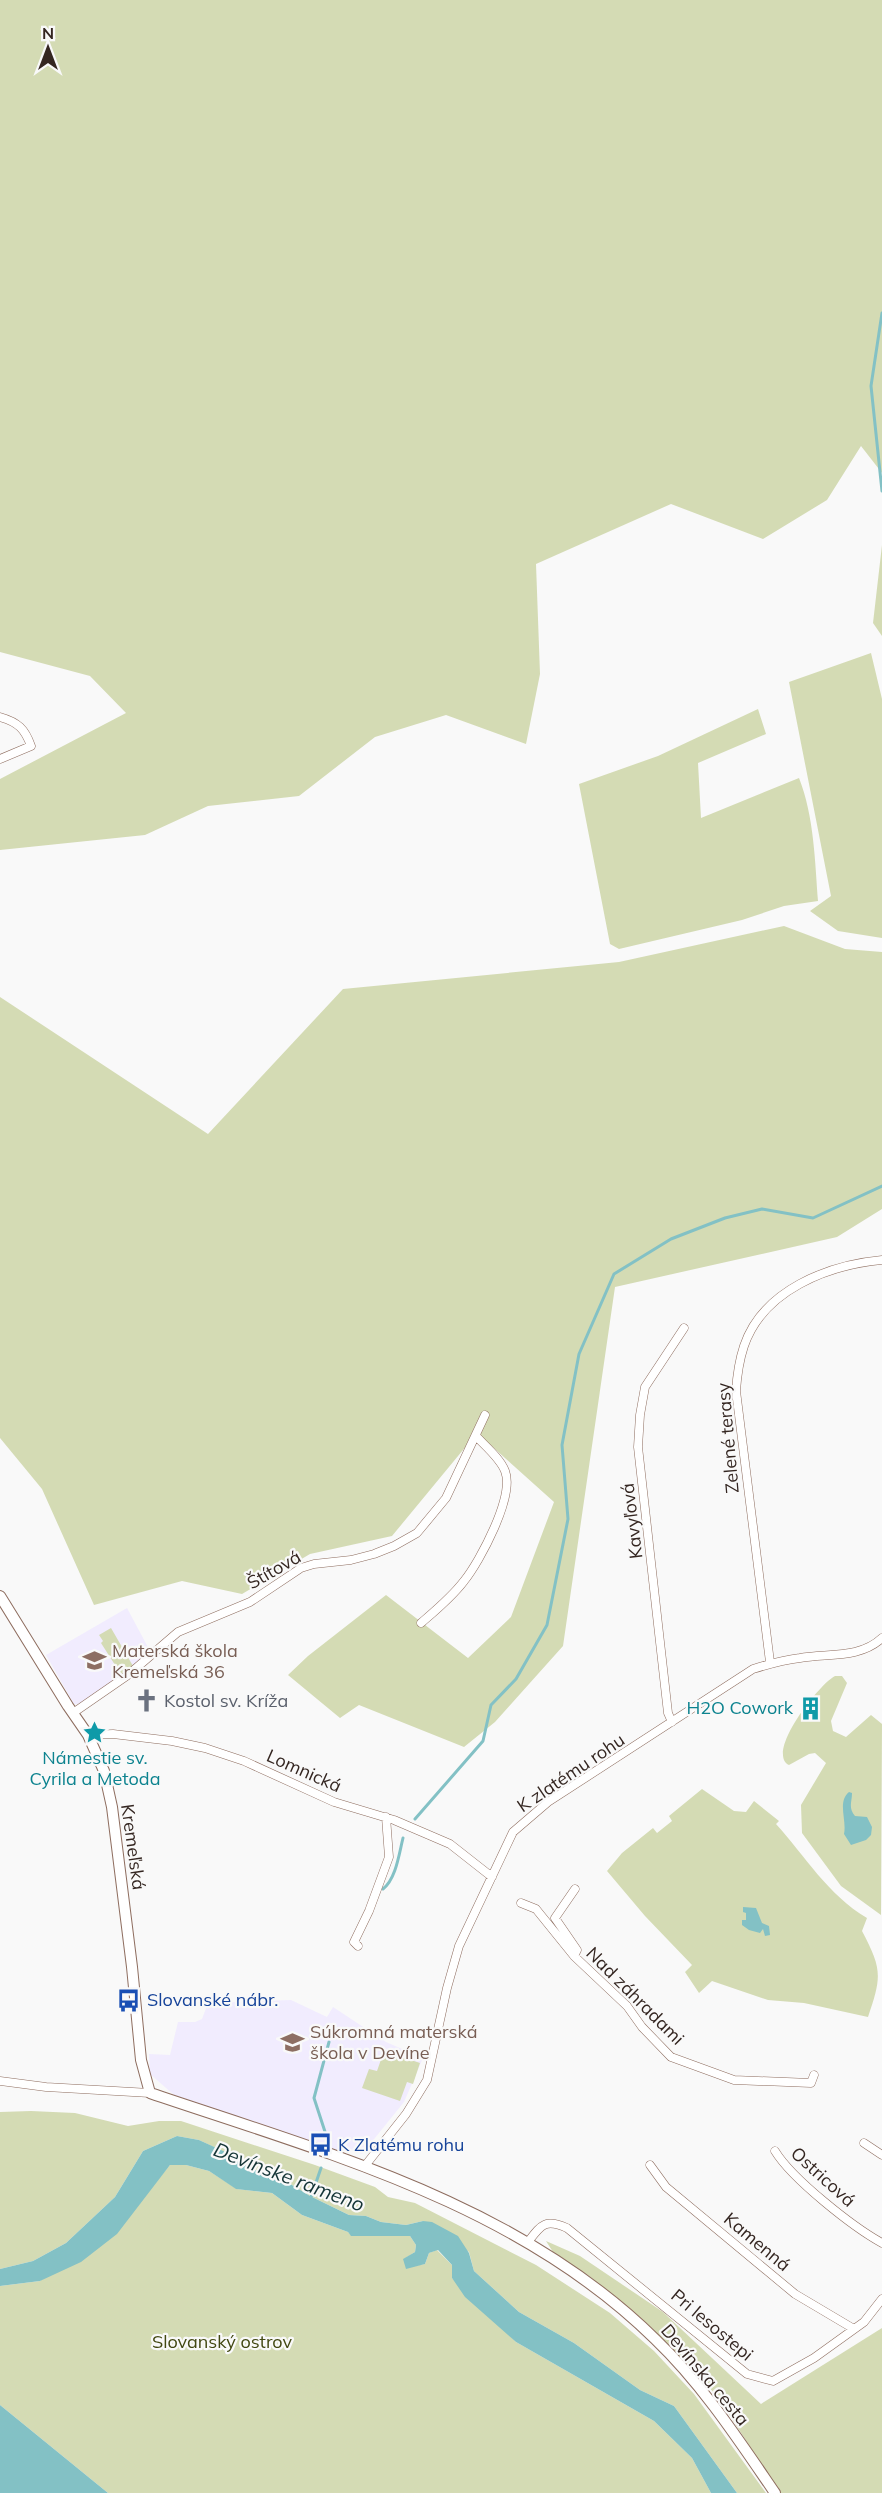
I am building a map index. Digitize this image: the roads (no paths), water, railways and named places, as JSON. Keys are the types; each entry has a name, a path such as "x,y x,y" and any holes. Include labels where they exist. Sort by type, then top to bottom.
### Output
{"street":[{"path":"0,717 18,723 26,732 31,746 0,759"},
{"name":"Zelené terasy","path":"770,1662 736,1392 738,1368 744,1345 755,1323 788,1290 831,1270 866,1261 882,1260"},
{"name":"Kavyľová","path":"672,1722 668,1713 638,1447 645,1387 684,1328"},
{"name":"Štítová","path":"73,1713 128,1675 178,1632 250,1602 301,1568 374,1554 417,1533 446,1498 485,1415"},
{"path":"421,1623 465,1581 502,1511 507,1478 505,1470 476,1436"},
{"name":"Kremeľská","path":"0,1598 88,1735 104,1771 112,1807 141,2060 150,2093"},
{"name":"K zlatému rohu","path":"364,2167 406,2114 427,2080 459,1946 513,1832 548,1802 744,1674 770,1662 848,1654 874,1645 882,1638"},
{"name":"Lomnická","path":"88,1735 113,1734 172,1741 205,1748 244,1761 334,1802 386,1817 450,1844 492,1877"},
{"path":"358,1946 354,1942 369,1911 389,1857 386,1817"},
{"path":"574,1956 577,1950 555,1918 575,1889"},
{"name":"Nad záhradami","path":"521,1903 536,1909 574,1956 627,2006 642,2027 670,2057 734,2080 812,2083 814,2075"},
{"path":"0,2081 46,2087 150,2093"},
{"name":"Devínska cesta","path":"150,2093 408,2183 528,2242 568,2266 655,2338 683,2368 729,2427 775,2493"},
{"path":"864,2143 882,2155"},
{"name":"Ostricová","path":"775,2151 783,2164 806,2185 867,2235 882,2243"},
{"name":"Kamenná","path":"650,2165 666,2187 795,2294 854,2330"},
{"name":"Pri lesostepi","path":"528,2242 542,2225 554,2222 567,2228 747,2374 772,2381 814,2358 854,2330 864,2322 882,2299"}],"water":[{"path":"849,1792 852,1793 853,1813 855,1816 867,1817 872,1827 871,1835 866,1840 851,1845 844,1834 843,1812 845,1796"},
{"path":"743,1907 756,1908 762,1923 769,1926 770,1935 765,1936 763,1929 760,1933 742,1925 742,1920 746,1920"},
{"path":"177,2136 199,2140 232,2155 254,2170 274,2174 310,2196 349,2215 366,2216 381,2222 406,2225 423,2221 432,2222 458,2236 469,2253 474,2271 519,2312 574,2343 640,2390 674,2406 737,2493 711,2493 692,2458 654,2421 516,2342 465,2297 452,2278 452,2265 438,2250 429,2253 425,2264 406,2269 403,2259 415,2252 416,2245 410,2236 351,2236 348,2232 302,2215 272,2193 236,2189 209,2171 186,2165 170,2165 117,2234 81,2262 40,2281 0,2286 0,2269 33,2261 66,2243 115,2197 143,2151"},
{"path":"0,2405 108,2493 0,2493"}],"waterway":[{"path":"882,313 871,386 882,491"},
{"path":"415,1819 483,1741 491,1705 516,1679 547,1625 568,1519 562,1445 579,1354 614,1274 671,1239 725,1218 762,1209 813,1218 882,1186"},
{"path":"383,1889 394,1873 403,1838"},
{"path":"329,2042 314,2098 329,2144"},
{"name":"Devínske rameno","path":"310,2200 321,2168"}],"place":[{"name":"Materská škola Kremeľská 36","path":"94,1661"},
{"name":"Kostol sv. Kríža","path":"146,1701"},
{"name":"H2O Cowork","path":"811,1708"},
{"name":"Námestie sv. Cyrila a Metoda","path":"95,1732"},
{"name":"Slovanské nábr.","path":"129,2000"},
{"name":"Súkromná materská škola v Devíne","path":"292,2042"},
{"name":"K Zlatému rohu","path":"320,2145"}],"park label":[{"name":"Slovanský ostrov","path":"222,2342"}]}
